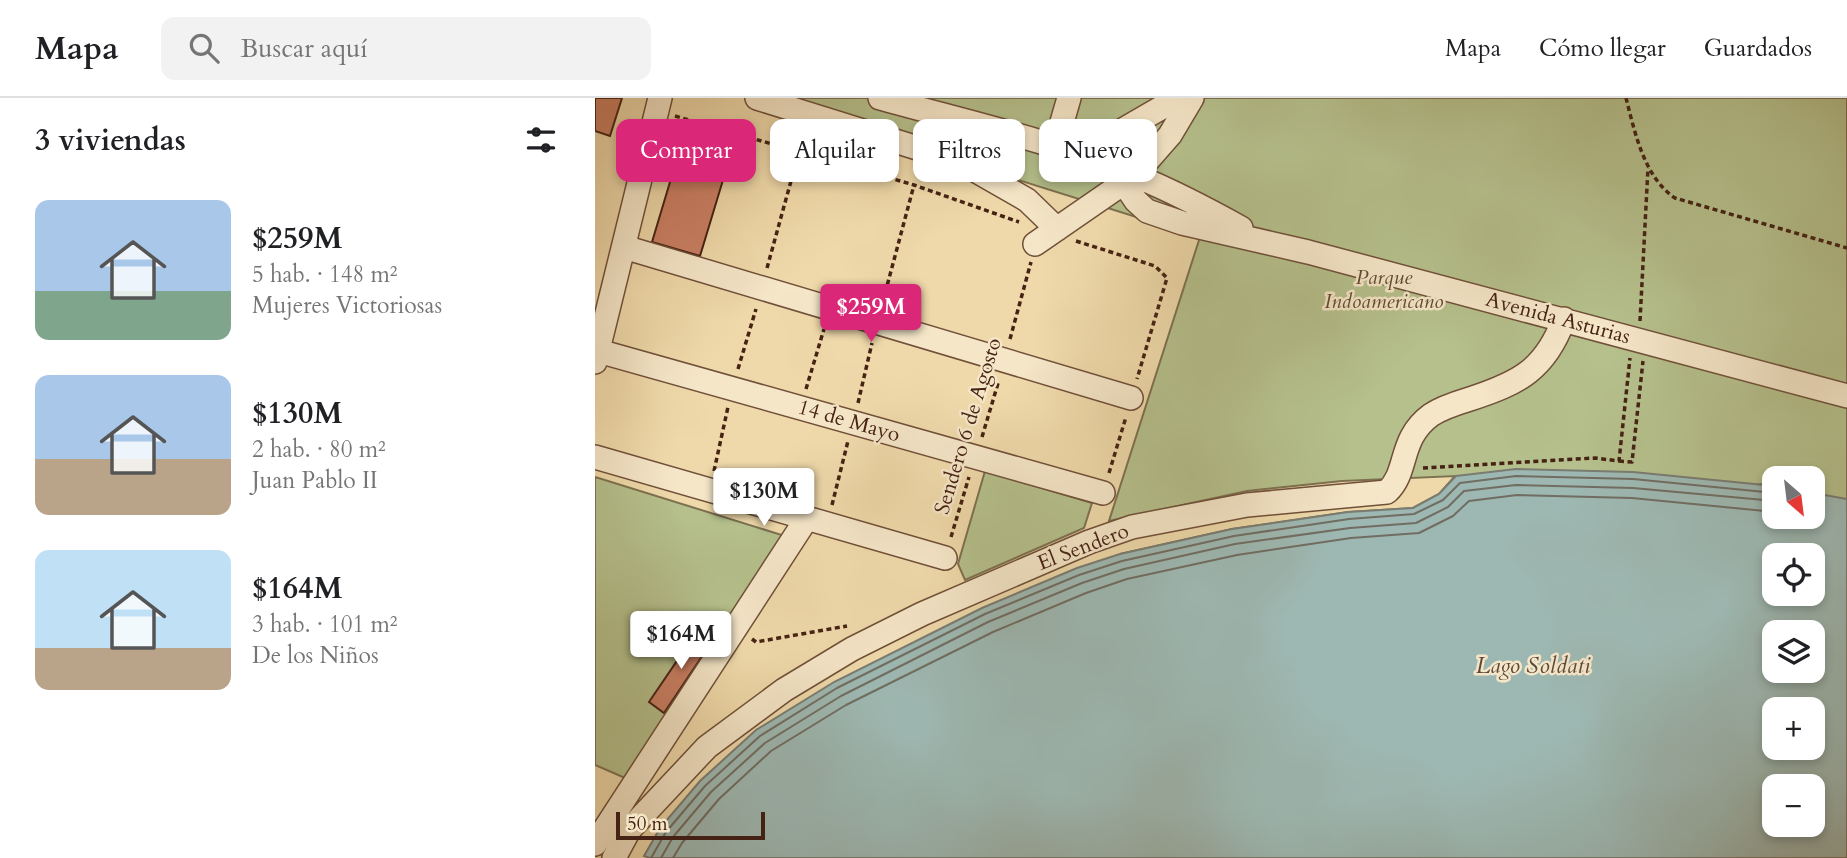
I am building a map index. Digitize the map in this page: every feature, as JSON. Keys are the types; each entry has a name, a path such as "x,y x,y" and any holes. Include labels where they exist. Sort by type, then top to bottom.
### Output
{"street":[{"path":"757,98 959,161 1027,200 1047,236 1125,182"},
{"name":"Avenida Asturias","path":"880,98 1039,142"},
{"path":"1063,119 1069,98"},
{"path":"1142,119 1178,98"},
{"path":"1157,150 1170,135 1192,98"},
{"path":"596,354 659,104"},
{"name":"Avenida Asturias","path":"1151,182 1268,242 1847,396"},
{"path":"624,247 1131,398"},
{"name":"El Sendero","path":"606,852 707,747 784,690 852,649 922,614 1089,542 1132,527 1247,505 1387,492 1397,480 1413,433 1430,416 1450,405 1492,392 1522,378 1543,360 1564,319"},
{"name":"14 de Mayo","path":"596,354 800,407 1103,493"},
{"path":"595,457 945,558"},
{"path":"606,852 734,630 817,521"}],"path":[{"path":"1626,98 1648,166 1656,181 1675,198 1847,248"},
{"path":"659,104 770,142"},
{"path":"1400,469 1595,458 1632,462 1648,166"},
{"path":"899,181 1047,236 1155,266"},
{"path":"762,289 791,182"},
{"path":"817,521 853,422 914,185"},
{"name":"Sendero 6 de Agosto","path":"945,558 1004,362 1047,236"},
{"path":"800,407 830,309"},
{"path":"1619,460 1639,340"},
{"path":"734,630 756,642 858,625"}],"green space":[{"name":"Parque Indoamericano","path":"757,98 1847,98 1847,519 1825,517 1825,466 1762,466 1762,484 1120,554 1232,529 1348,512 1413,508 1439,494 1455,476 1342,481 1247,491 1109,521 1200,237 1025,182 1025,119 913,119 913,147 899,143 899,119 824,119"},
{"path":"985,471 1092,503 1084,528 965,580 958,564"},
{"path":"595,477 785,536 625,778 595,765"}],"water":[{"name":"Lago Soldati","path":"1516,469 1633,472 1762,485 1762,529 1825,529 1825,495 1847,499 1847,858 644,856 660,828 700,781 756,730 834,682 982,608 1077,568 1120,554 1232,529 1348,512 1413,508 1439,494 1456,476"}],"building":[{"path":"595,98 622,98 610,136 595,131"},
{"path":"670,182 722,182 700,256 652,242"},
{"path":"698,630 713,640 664,713 649,702"}]}
